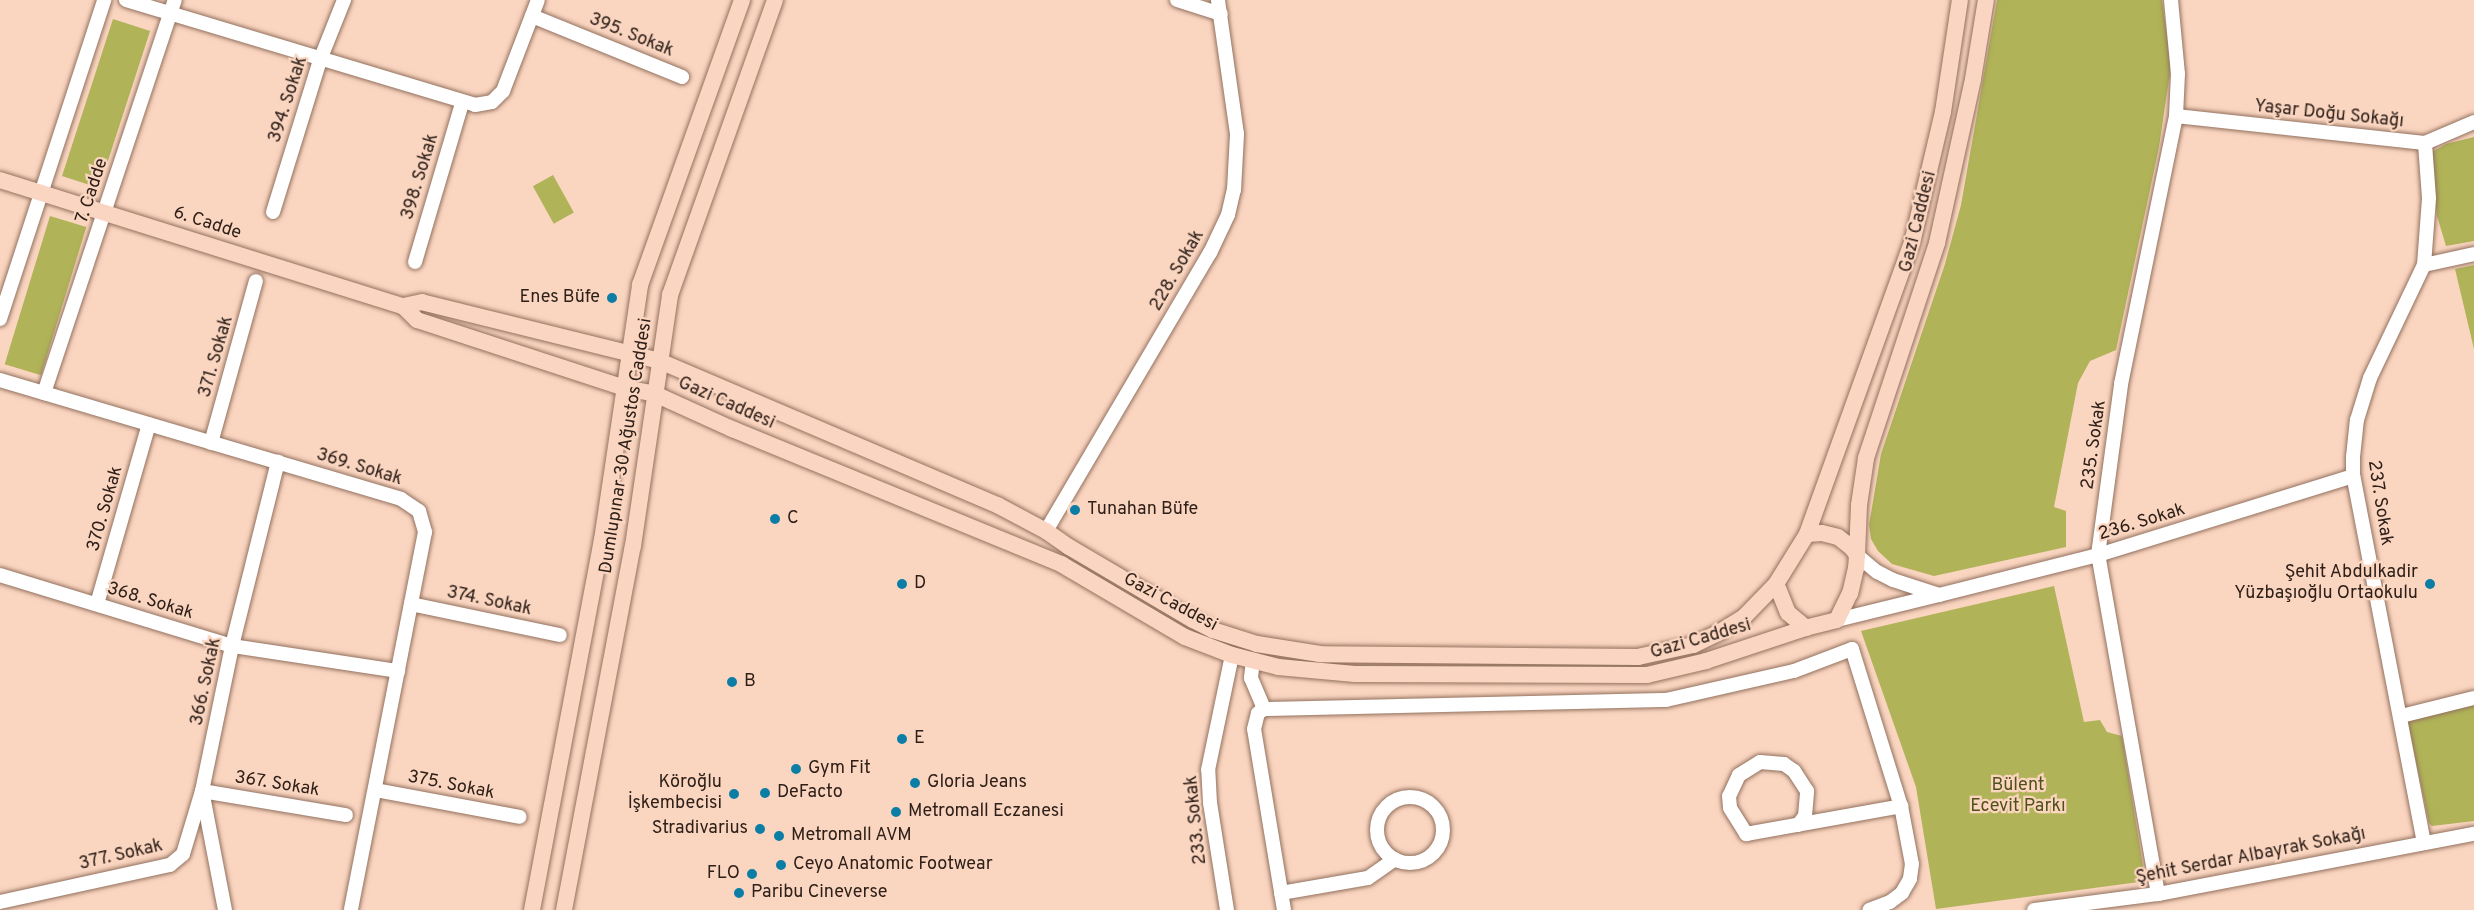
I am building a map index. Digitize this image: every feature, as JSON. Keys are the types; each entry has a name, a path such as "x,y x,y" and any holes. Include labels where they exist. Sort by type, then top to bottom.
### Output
{"main road":[{"name":"Dumlupınar 30 Ağustos Caddesi","path":"532,910 602,540 640,285 742,0"},
{"name":"Dumlupınar 30 Ağustos Caddesi","path":"564,910 633,546 670,295 775,0"},
{"name":"Gazi Caddesi","path":"1807,534 1912,243 1943,112 1960,0"},
{"name":"Gazi Caddesi","path":"1857,555 1859,505 1866,458 1937,243 1973,79 1986,0"},
{"name":"6. Cadde","path":"0,180 403,306 417,320 625,388 655,394"},
{"name":"6. Cadde","path":"403,306 422,302 660,361"},
{"name":"Gazi Caddesi","path":"660,361 996,505 1046,531 1193,620 1213,630 1257,644 1320,654 1638,657 1694,645 1722,631 1744,617 1776,584"},
{"name":"Gazi Caddesi","path":"655,394 732,429 1061,564 1185,637 1253,661 1330,673 1628,676 1665,672 1806,628"},
{"path":"985,531 996,505"},
{"path":"1822,533 1838,537 1857,555 1850,593 1837,620 1806,628 1788,613 1776,584 1807,534 1822,533"},
{"path":"1253,661 1257,644"}],"street":[{"path":"0,319 104,0"},
{"path":"126,0 172,7 320,60 462,103 485,104 498,98 506,85 538,0"},
{"name":"394. Sokak","path":"273,212 320,60 344,0"},
{"path":"1177,0 1220,7"},
{"name":"235. Sokak","path":"2158,894 2098,555 2121,384 2176,116 2178,74 2171,0"},
{"name":"7. Cadde","path":"44,393 172,7"},
{"name":"228. Sokak","path":"1046,531 1210,253 1228,214 1234,190 1237,134 1220,7"},
{"name":"395. Sokak","path":"532,16 682,77"},
{"name":"398. Sokak","path":"415,262 462,103"},
{"name":"Yaşar Doğu Sokağı","path":"2176,116 2425,143 2474,122"},
{"name":"237. Sokak","path":"2424,843 2354,476 2354,439 2362,402 2424,265 2429,198 2425,143"},
{"path":"2424,265 2474,254"},
{"name":"371. Sokak","path":"212,443 256,281"},
{"name":"369. Sokak","path":"0,380 401,499 419,512 425,532 351,910"},
{"name":"370. Sokak","path":"97,604 150,424"},
{"name":"366. Sokak","path":"225,910 202,791 232,645 278,462"},
{"name":"236. Sokak","path":"1837,620 2098,555 2354,476"},
{"path":"1857,555 1893,580 1939,595"},
{"name":"368. Sokak","path":"0,575 232,645 398,671"},
{"name":"374. Sokak","path":"411,604 560,635"},
{"path":"1284,910 1254,729 1258,713 1264,709 1666,700 1794,671 1852,649 1901,806 1912,864 1910,879 1902,892 1890,902 1869,910"},
{"name":"233. Sokak","path":"1227,910 1210,803 1208,770 1232,655"},
{"path":"1253,661 1251,678 1264,709"},
{"path":"2401,716 2474,698"},
{"path":"1798,825 1805,816 1808,804 1804,786 1794,771 1772,761 1748,767 1739,775 1729,796 1730,808 1746,834 1798,825 1901,806"},
{"name":"375. Sokak","path":"375,790 520,817"},
{"name":"367. Sokak","path":"202,791 346,815"},
{"name":"377. Sokak","path":"0,902 170,865 183,854 202,791"},
{"path":"1281,893 1368,878 1395,859 1417,862 1436,850 1441,840 1441,818 1427,801 1406,797 1387,806 1381,814 1377,824 1380,844 1395,859"},
{"name":"Şehit Serdar Albayrak Sokağı","path":"2034,910 2158,894 2474,834"}],"green space":[{"path":"1997,0 2162,0 2171,66 2159,147 2116,350 2090,361 2078,383 2054,507 2066,511 2066,547 1934,576 1892,564 1878,551 1871,539 1869,525 1881,454 1945,264 1961,205"},
{"path":"113,19 150,31 99,188 62,176"},
{"path":"2474,137 2474,241 2446,246 2437,216 2430,153 2446,144"},
{"path":"553,175 574,213 554,224 533,186"},
{"path":"50,216 86,227 41,375 5,364"},
{"path":"2474,265 2474,349 2455,269"},
{"name":"Bülent Ecevit Parkı","path":"2054,586 2084,722 2100,720 2107,732 2122,736 2145,878 2139,882 1936,909 1916,787 1861,631"},
{"path":"2474,705 2474,821 2432,826 2429,823 2408,724 2410,720"}],"place":[{"name":"Enes Büfe","path":"612,298"},
{"name":"Tunahan Büfe","path":"1075,510"},
{"name":"C","path":"775,519"},
{"name":"D","path":"902,584"},
{"name":"Şehit Abdulkadir Yüzbaşıoğlu Ortaokulu","path":"2430,584"},
{"name":"B","path":"732,682"},
{"name":"E","path":"902,739"},
{"name":"Gym Fit","path":"796,769"},
{"name":"Gloria Jeans","path":"915,783"},
{"name":"DeFacto","path":"765,793"},
{"name":"Köroğlu İşkembecisi","path":"734,794"},
{"name":"Metromall Eczanesi","path":"896,812"},
{"name":"Stradivarius","path":"760,829"},
{"name":"Metromall AVM","path":"779,836"},
{"name":"Ceyo Anatomic Footwear","path":"781,865"},
{"name":"FLO","path":"752,874"},
{"name":"Paribu Cineverse","path":"739,893"}]}
